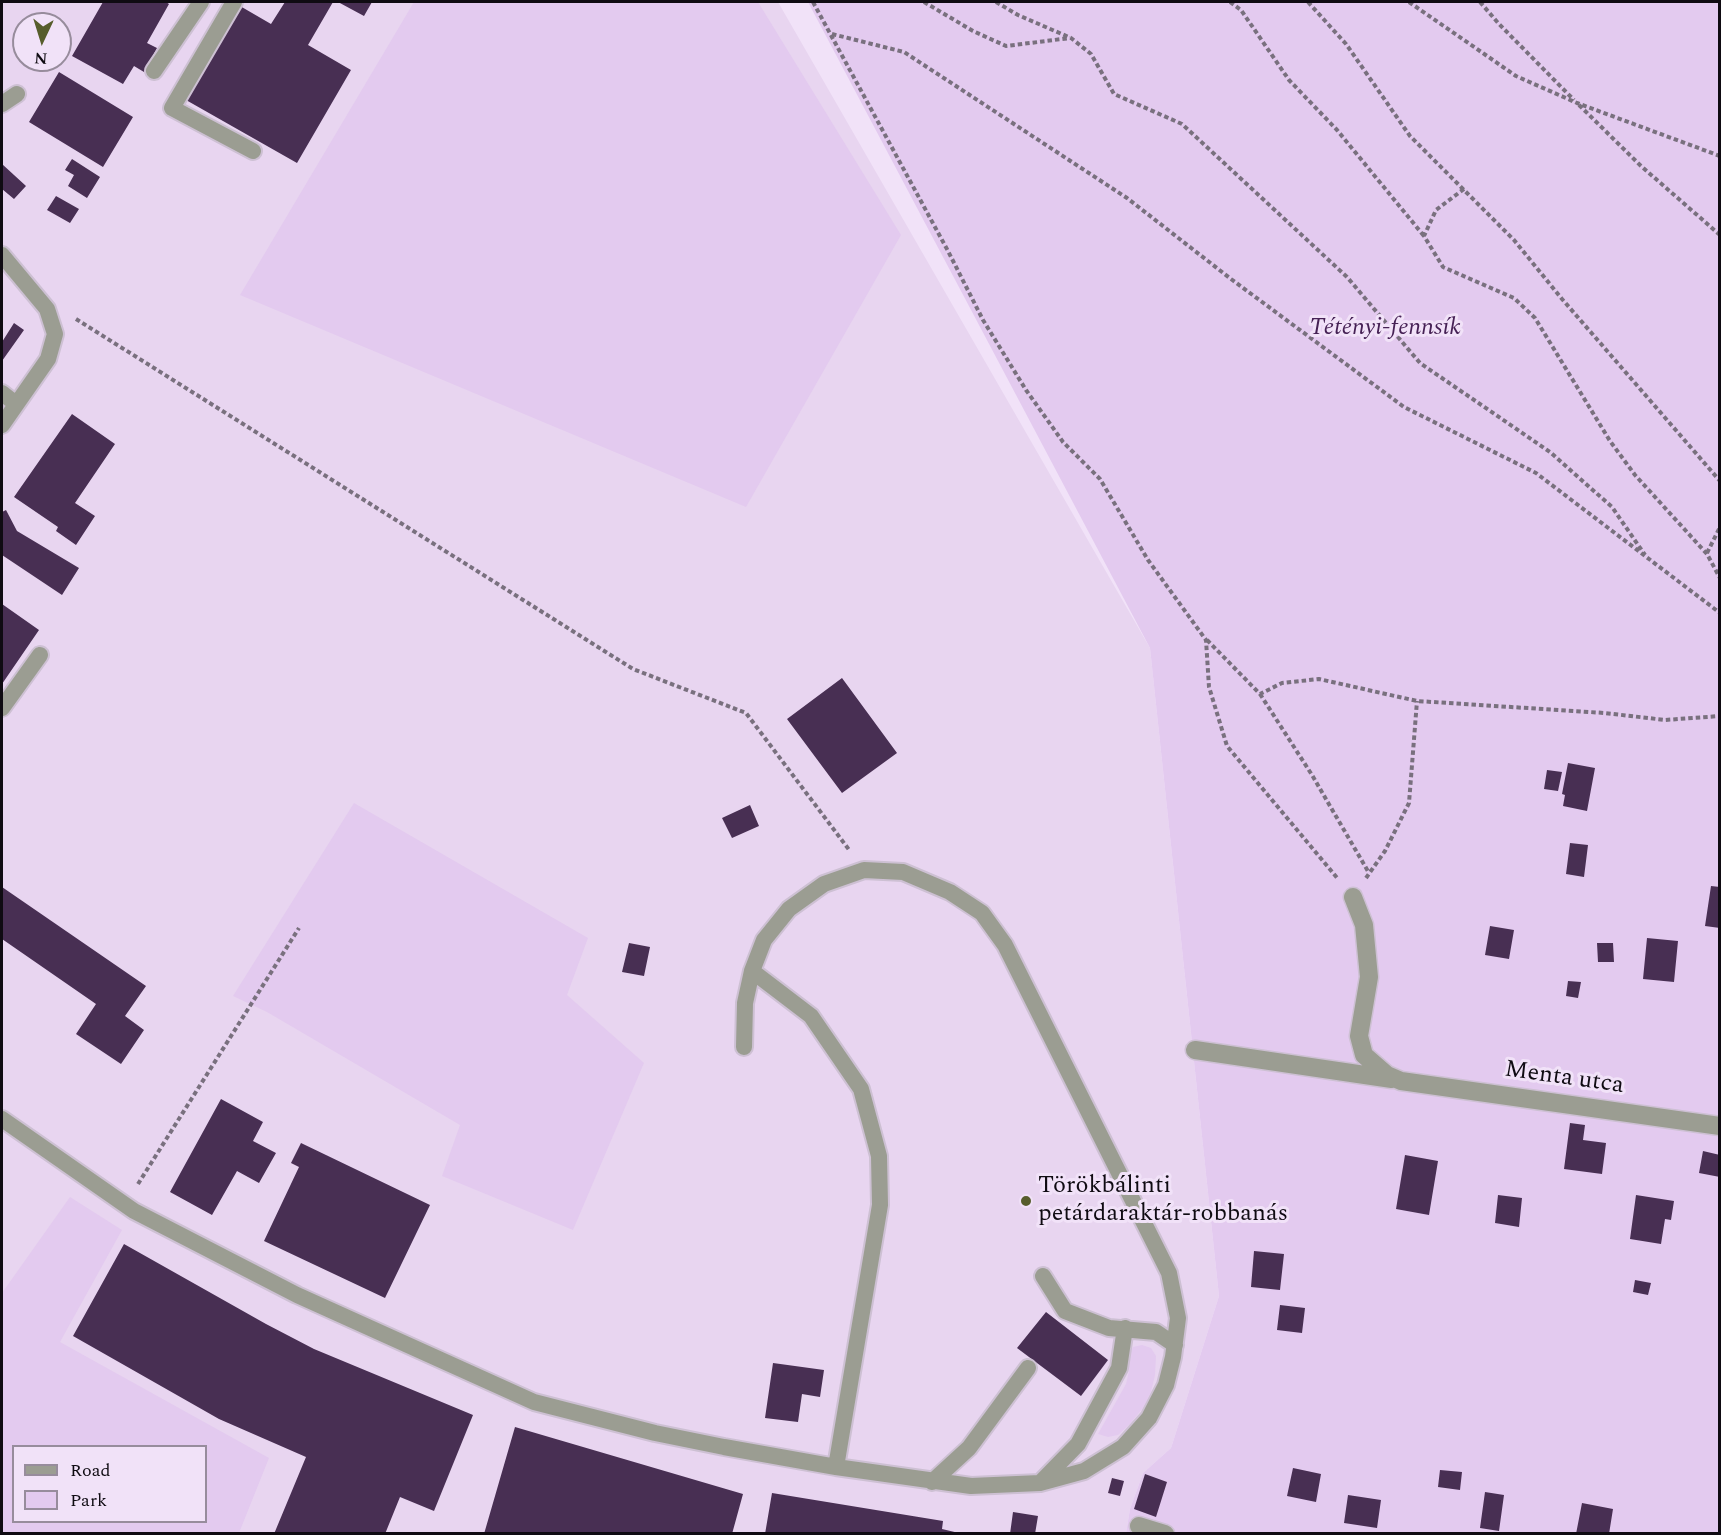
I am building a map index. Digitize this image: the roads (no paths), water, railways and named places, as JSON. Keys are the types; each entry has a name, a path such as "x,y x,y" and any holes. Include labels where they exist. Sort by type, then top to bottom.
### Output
{"street":[{"name":"Menta utca","path":"1353,897 1364,925 1369,976 1359,1036 1364,1055 1387,1075 1401,1081"},
{"name":"Menta utca","path":"1195,1050 1719,1126"},
{"path":"1139,1526 1165,1533"}],"lane":[{"path":"154,71 201,2"},
{"path":"234,2 172,108 253,151"},
{"path":"2,104 17,94"},
{"path":"2,255 47,309 55,334 48,359 2,425"},
{"path":"2,393 16,404"},
{"path":"2,708 40,655"},
{"path":"2,1119 134,1211 297,1295 534,1402 655,1433 836,1467 971,1486 1040,1483 1084,1471 1123,1447 1149,1418 1167,1385 1178,1318 1169,1273 1005,945 982,913 950,892 903,872 864,870 824,884 789,909 764,940 752,971 745,1003 744,1047"},
{"path":"752,971 811,1016 830,1043 861,1089 879,1156 880,1205 836,1467"},
{"path":"1043,1276 1065,1311 1109,1328 1156,1332 1175,1345"},
{"path":"1040,1483 1078,1444 1119,1368 1125,1328"},
{"path":"932,1482 969,1448 1028,1368"}],"place":[{"name":"Törökbálinti petárdaraktár-robbanás","path":"1026,1201"}],"park label":[{"name":"Tétényi-fennsík","path":"1385,329"}]}
